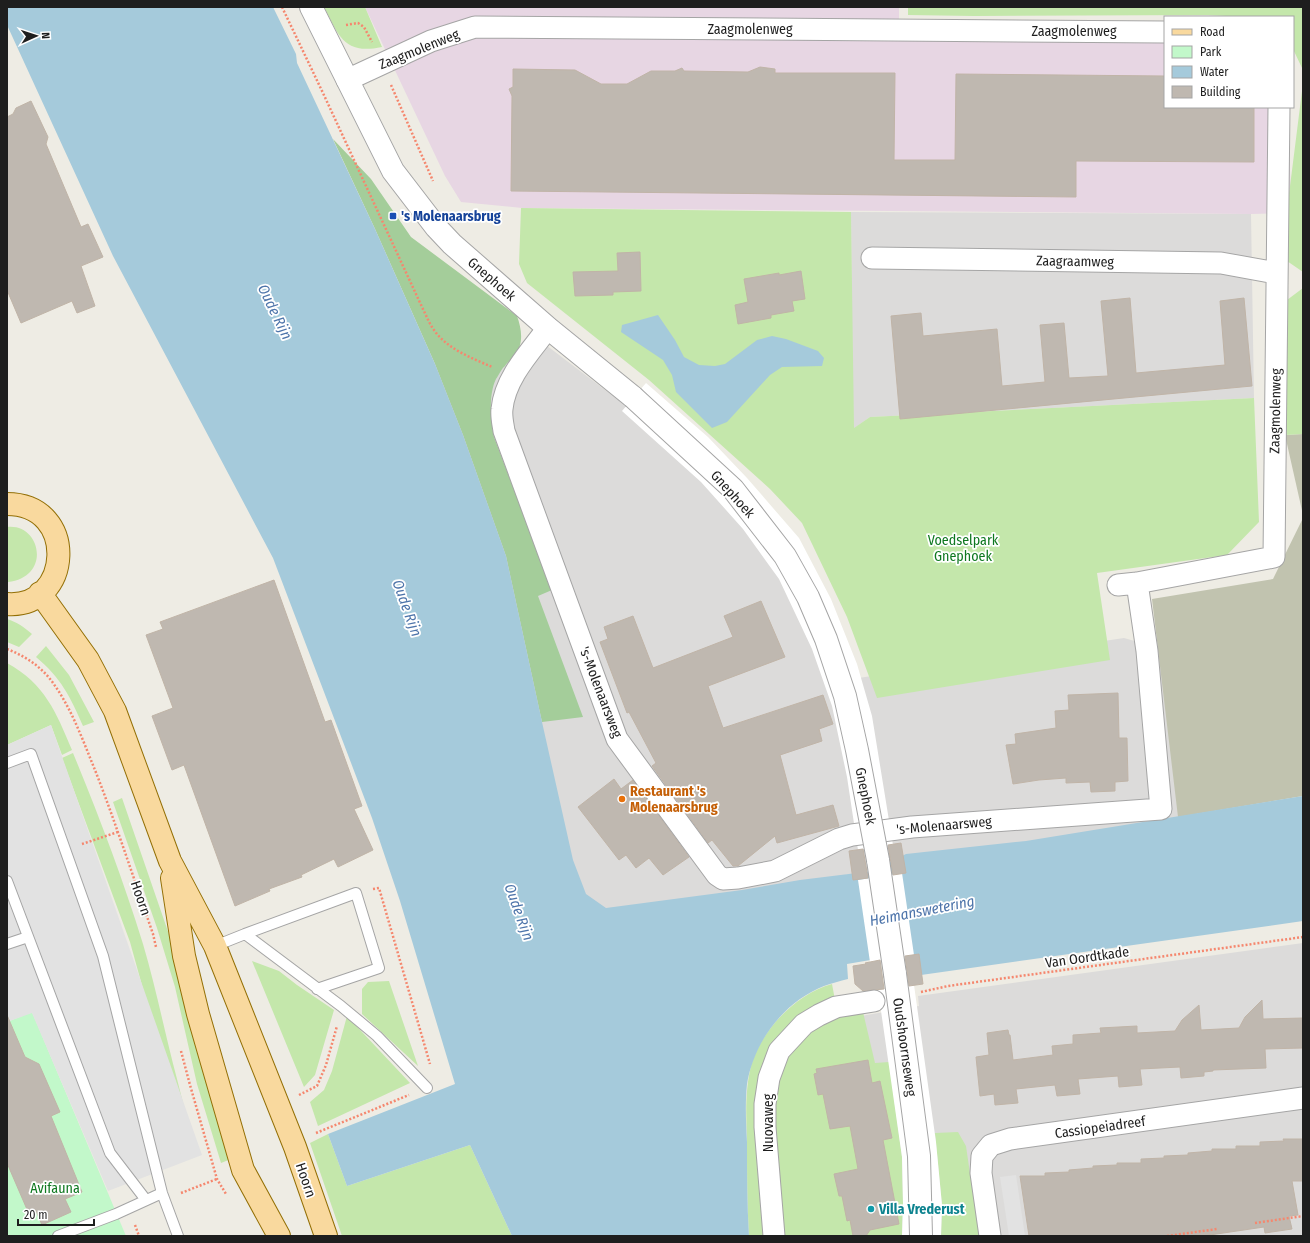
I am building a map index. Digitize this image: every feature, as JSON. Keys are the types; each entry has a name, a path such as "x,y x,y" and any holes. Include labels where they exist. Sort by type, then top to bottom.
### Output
{"main road":[{"path":"7,504 24,506 42,516 54,531 59,550 57,570 48,587 40,594 22,603 7,604"},
{"name":"Hoorn","path":"40,594 88,660 115,710 170,861 215,946 295,1147 326,1236"},
{"name":"Hoorn","path":"170,861 186,963 198,1014 243,1170 279,1236"}],"street":[{"name":"Gnephoek","path":"311,7 393,171 436,227 452,244 548,328 633,397 733,489 785,556 808,597 826,639 845,696 859,758 878,860"},
{"name":"Zaagmolenweg","path":"347,80 432,41 475,27 1164,32"},
{"name":"Zaagmolenweg","path":"1128,584 1274,557 1279,108"},
{"name":"Zaagraamweg","path":"872,258 1221,263 1276,272"},
{"name":"'s-Molenaarsweg","path":"548,328 513,376 505,390 501,410 504,431 618,739 717,875 723,879 738,878 775,871 839,839 852,835 912,827 1161,808 1147,650 1128,584"},
{"name":"Oudshoornseweg","path":"878,860 919,1156 921,1236"},
{"name":"Nuovaweg","path":"774,1236 765,1127 765,1104 769,1078 779,1051 804,1024 819,1014 836,1007 874,1001"},
{"name":"Cassiopeiadreef","path":"990,1236 981,1173 982,1156 991,1145 1010,1139 1303,1098"}],"lane":[{"path":"7,763 31,754 103,956 164,1196 178,1236"},
{"path":"7,881 110,1153 146,1200"},
{"path":"215,946 356,894 379,968 317,989"},
{"path":"245,934 341,1006 377,1036 427,1088"},
{"path":"7,944 28,937"},
{"path":"58,1236 116,1214 146,1200 164,1196"}],"path":[{"path":"282,7 434,331 450,346 465,355 513,376"},
{"path":"383,64 434,183"},
{"name":"Hoorn","path":"7,649 27,659 41,669 52,682 69,710 82,739 118,832 157,949"},
{"path":"65,850 118,832"},
{"name":"Van Oordtkade","path":"919,992 948,986 1303,937"},
{"path":"299,1095 317,1086 326,1065 341,1006"},
{"path":"164,1196 217,1179 190,1085 181,1047"},
{"path":"1255,1223 1303,1216"},
{"path":"1167,1236 1217,1229"}],"shaded area":[{"path":"365,7 899,7 899,22 1164,22 1164,108 1287,108 1292,213 1251,214 522,208 461,202 445,176"},
{"path":"851,212 1251,214 1254,398 870,417 853,429"},
{"path":"542,342 638,415 750,511 832,682 1124,638 1166,650 1185,820 599,915 576,899 435,364"},
{"path":"1303,434 1303,515 1285,435"},
{"path":"1303,518 1303,796 1178,817 1152,599 1273,579"},
{"name":"Avifauna","path":"51,725 202,1155 108,1191 32,1013 7,1022 7,745"},
{"path":"1303,943 1303,1236 789,1236 861,1016 919,1006 918,996"},
{"path":"1016,1175 1025,1236 1009,1236 1000,1177"}],"green space":[{"path":"324,7 365,7 382,47 369,49 351,46 339,35"},
{"path":"908,7 1303,7 1303,272 1287,261 1287,210 1302,91 1302,68 1294,51 1294,16 908,15"},
{"path":"333,139 371,179 411,237 517,316 521,332 521,342 514,357 502,369 493,386 491,416 494,437 552,590 538,596 583,717 542,722 506,556 463,435 435,364"},
{"name":"Voedselpark Gnephoek","path":"521,208 851,212 854,428 870,417 1254,398 1259,522 1227,555 1097,573 1110,660 877,698 847,617 802,523 770,489 649,380 527,283 519,264"},
{"path":"1303,288 1303,434 1285,435 1287,300"},
{"path":"7,527 19,528 28,533 34,541 37,551 36,561 31,571 22,578 8,582"},
{"path":"7,619 20,625 32,634 19,647 7,642"},
{"path":"46,646 69,675 94,722 83,726 64,688 52,672 36,657"},
{"path":"7,663 31,680 48,700 72,750 62,755 51,725 7,745"},
{"path":"73,753 110,848 143,944 182,1098 199,1155 166,1072 130,942 62,758"},
{"path":"122,798 174,949 231,1159 221,1163 197,1084 175,987 157,928 113,802"},
{"path":"252,961 279,971 334,1010 315,1075 304,1087"},
{"path":"389,981 418,1066 362,1014 362,989 368,982"},
{"path":"832,984 835,1000 781,1036 765,1236 749,1236 746,1113 751,1066 763,1039 782,1015 806,996"},
{"name":"Avifauna","path":"32,1012 126,1236 7,1236 7,1022"},
{"path":"863,1012 875,1063 889,1062 902,1157 902,1236 784,1236 771,1105 786,1056 827,1018"},
{"path":"347,1016 410,1083 318,1126 310,1102 324,1090 332,1071"},
{"path":"958,1132 966,1146 979,1236 941,1236 942,1205 935,1133"},
{"path":"328,1134 347,1186 470,1145 512,1236 342,1236 310,1143"}],"water":[{"path":"7,7 273,7 296,54 297,63 375,229 435,364 463,435 506,556 573,860 586,894 606,908 742,890 800,880 873,871 906,854 1026,841 1303,796 1303,921 921,975 918,955 888,957 847,964 848,979 824,986 809,993 796,1002 773,1025 756,1053 747,1084 746,1106 749,1236 512,1236 470,1145 347,1186 328,1134 455,1084 400,901 372,818 273,558 113,256 7,25"},
{"path":"658,315 675,340 684,357 699,365 715,366 725,364 757,340 772,336 786,339 818,351 824,358 822,366 782,367 770,375 727,422 712,428 676,392 672,375 663,360 621,332 622,325"}],"pier":[{"path":"646,383 708,437 747,478 799,538 831,599 857,664 872,716 893,845 858,850 847,777 832,706 812,649 779,579 743,529 701,482 622,411"},
{"path":"902,873 914,955 870,962 858,880"},
{"path":"914,985 936,1142 942,1205 941,1236 902,1236 902,1157 878,990"}],"building":[{"path":"760,67 775,69 775,73 895,73 894,160 955,160 956,74 1164,76 1164,108 1254,108 1254,162 1076,161 1076,197 511,191 512,96 509,89 513,87 513,69 575,70 601,84 627,84 651,71 675,71 682,68 684,71 748,72"},
{"path":"31,101 48,137 46,144 81,227 88,224 103,257 81,266 95,306 77,313 72,301 21,323 7,290 7,117 13,114 16,108"},
{"path":"640,252 641,291 613,292 613,295 575,296 573,272 618,271 617,253"},
{"path":"801,271 805,299 792,301 794,311 771,315 771,318 738,324 735,305 748,302 744,279"},
{"path":"1130,298 1136,373 1225,365 1220,301 1244,298 1252,386 900,419 891,316 921,313 923,336 997,329 1002,386 1045,382 1040,325 1064,323 1069,378 1108,376 1101,301"},
{"path":"274,580 325,722 331,720 362,806 354,809 373,850 338,867 334,859 301,875 302,877 269,889 270,891 235,906 184,765 172,770 152,716 173,708 146,635 163,629 160,622"},
{"path":"761,601 785,657 708,686 723,728 823,695 833,724 819,729 822,741 780,755 796,815 833,805 839,826 777,843 775,836 738,866 733,866 712,840 708,843 652,766 656,763 629,712 627,713 600,642 608,639 604,627 633,616 653,668 733,637 724,616"},
{"path":"1118,693 1119,738 1127,738 1128,781 1115,782 1115,791 1091,792 1090,782 1066,783 1066,778 1013,784 1006,745 1016,744 1015,734 1056,728 1055,711 1069,710 1068,695"},
{"path":"614,779 621,789 633,780 689,857 663,875 649,858 636,868 626,855 619,860 578,807"},
{"path":"901,843 906,873 893,875 888,845"},
{"path":"863,849 868,878 853,880 849,851"},
{"path":"919,954 923,984 909,986 905,956"},
{"path":"880,960 884,989 863,991 855,984 853,966"},
{"path":"1262,1000 1263,1019 1303,1018 1303,1048 1265,1049 1266,1068 1213,1070 1204,1072 1204,1076 1181,1078 1180,1067 1140,1069 1142,1085 1119,1087 1118,1076 1078,1079 1080,1094 1057,1096 1055,1085 1016,1089 1018,1103 995,1105 994,1094 980,1096 976,1057 989,1055 987,1033 1008,1030 1013,1060 1053,1055 1052,1046 1073,1044 1073,1035 1101,1033 1100,1028 1137,1026 1137,1033 1175,1031 1182,1020 1199,1005 1201,1030 1239,1028 1245,1017"},
{"path":"7,1015 25,1057 39,1064 60,1112 51,1116 82,1192 65,1199 71,1212 42,1225 36,1211 29,1214 7,1163"},
{"path":"868,1060 872,1083 880,1081 892,1138 883,1140 899,1224 870,1230 866,1236 853,1236 850,1220 847,1221 842,1196 839,1196 834,1174 858,1169 850,1126 830,1129 823,1094 818,1095 814,1074 817,1073 816,1069"},
{"path":"1283,1139 1303,1139 1303,1181 1292,1181 1298,1215 1289,1216 1292,1229 1265,1233 1264,1227 1203,1236 1029,1236 1020,1176 1045,1176 1045,1173 1069,1172 1069,1170 1093,1168 1093,1166 1117,1165 1117,1163 1141,1163 1141,1159 1188,1155 1188,1153 1212,1151 1212,1149 1236,1149 1236,1146 1260,1146 1260,1142 1284,1141"}],"place":[{"name":"'s Molenaarsbrug","path":"393,216"},
{"name":"Restaurant 's Molenaarsbrug","path":"622,799"},
{"name":"Villa Vrederust","path":"871,1209"}],"water label":[{"name":"Oude Rijn","path":"275,312"},
{"name":"Oude Rijn","path":"407,608"},
{"name":"Heimanswetering","path":"922,911"},
{"name":"Oude Rijn","path":"519,912"}]}
